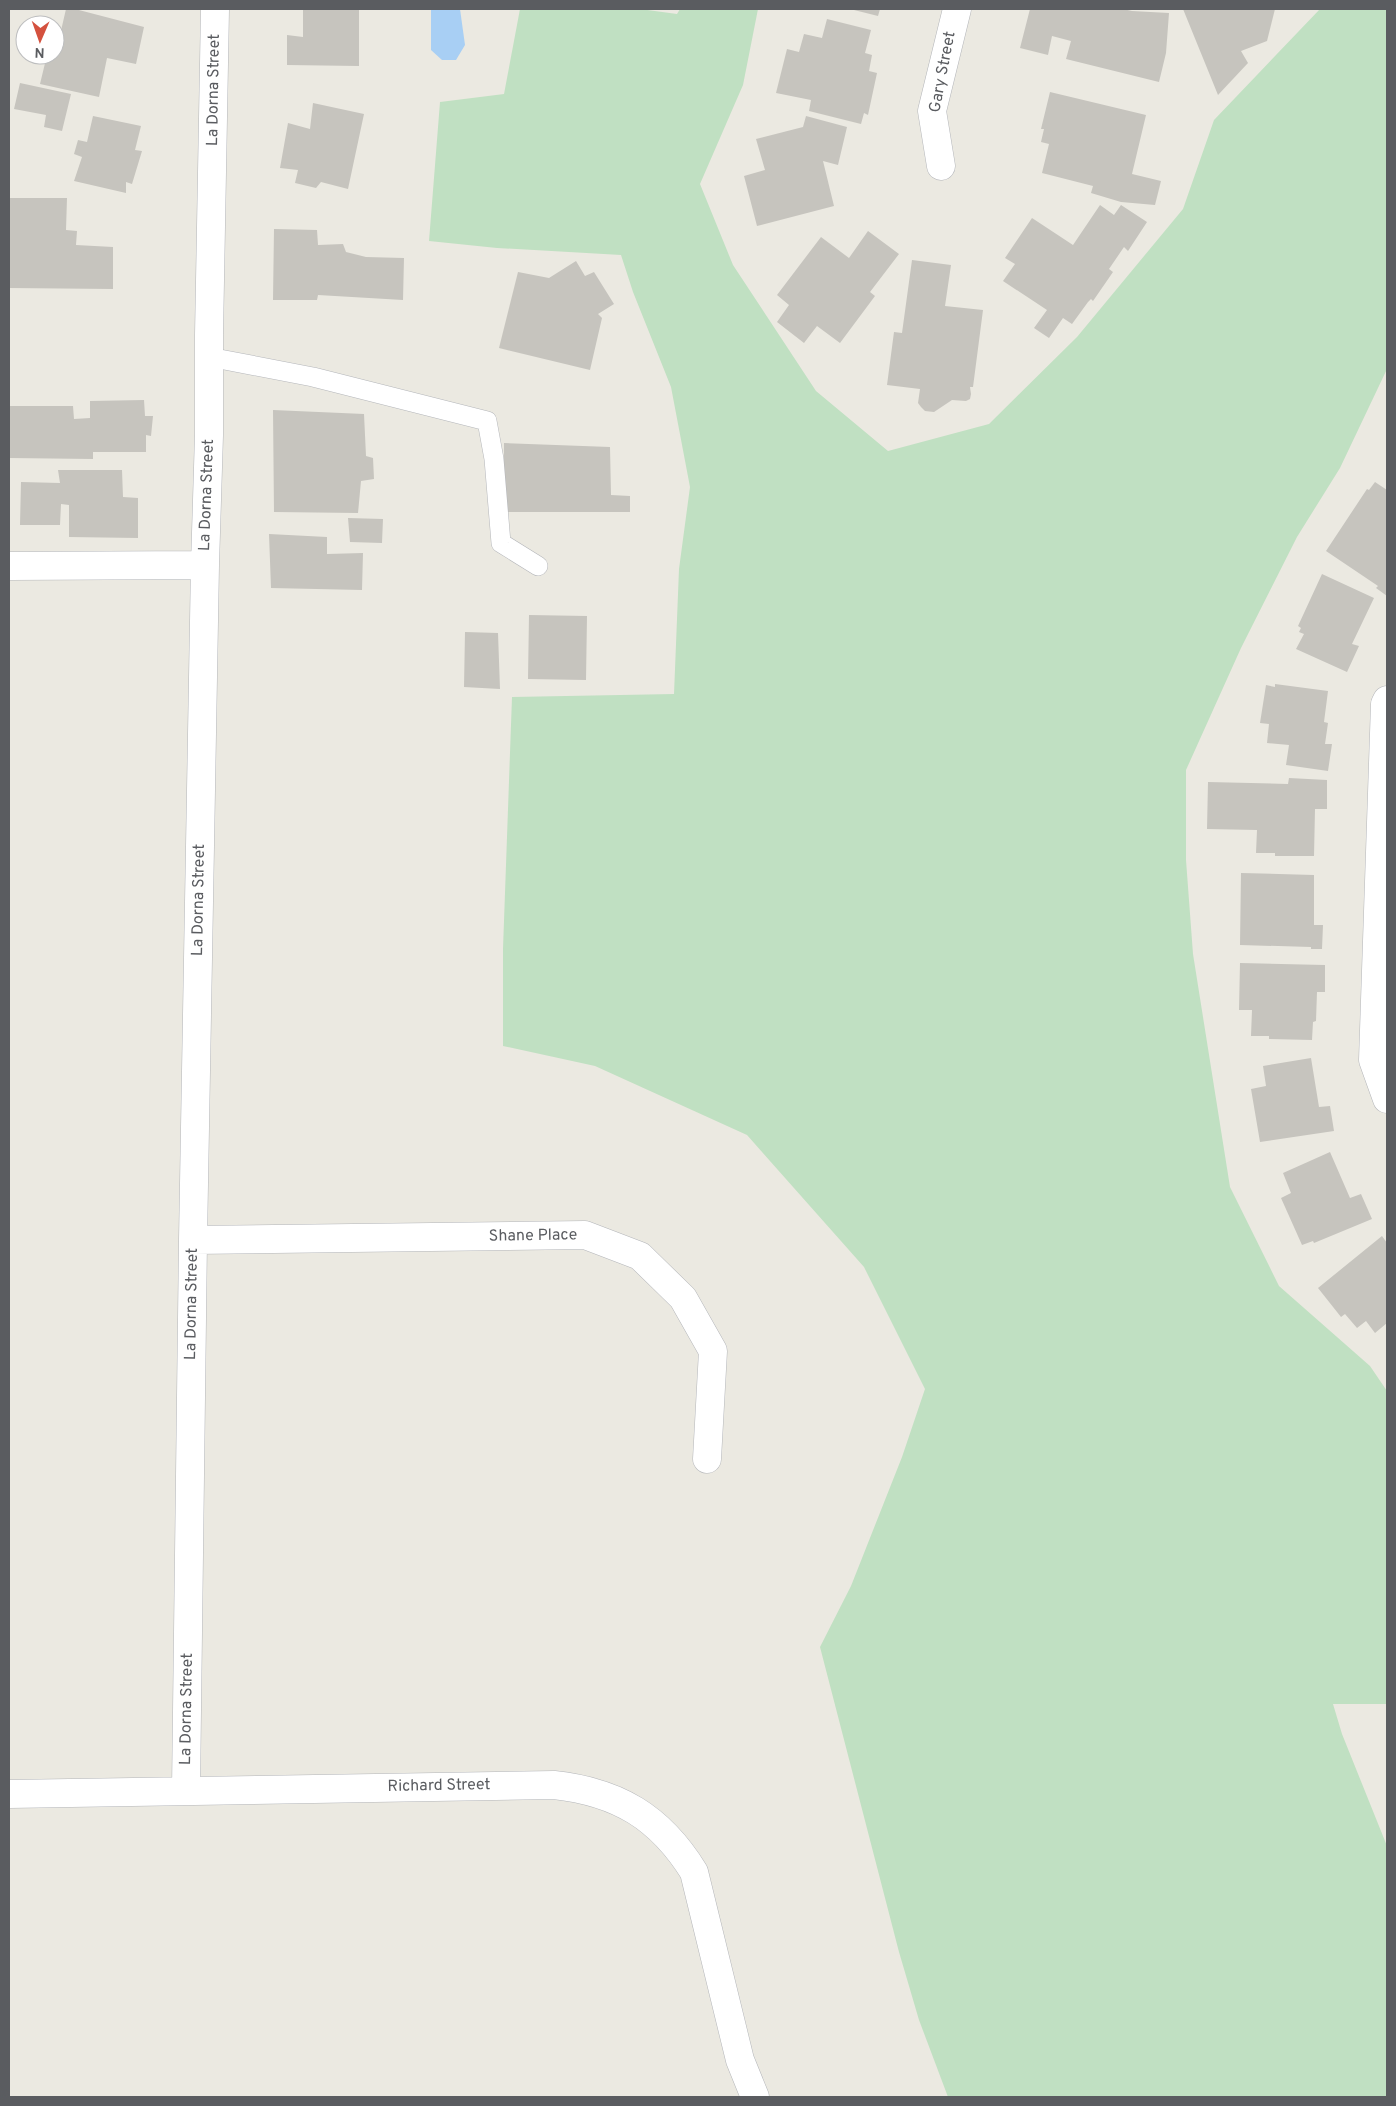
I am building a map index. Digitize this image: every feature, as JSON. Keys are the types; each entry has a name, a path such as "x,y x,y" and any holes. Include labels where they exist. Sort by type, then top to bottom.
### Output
{"street":[{"name":"La Dorna Street","path":"186,1790 193,1240 209,435 215,9"},
{"name":"Gary Street","path":"941,166 932,111 957,9"},
{"path":"9,566 205,565"},
{"path":"1387,700 1385,704 1373,1060 1387,1099"},
{"name":"Shane Place","path":"193,1240 585,1235 640,1256 682,1298 712,1351 707,1459"},
{"name":"Richard Street","path":"9,1794 554,1785 579,1787 603,1794 627,1804 648,1818 682,1852 694,1872 740,2060 755,2097"}],"lane":[{"path":"209,357 313,377 487,421 494,459 501,543 538,566"}],"green space":[{"path":"520,9 640,9 677,14 680,9 758,9 743,85 700,184 733,265 816,391 888,451 989,424 1077,337 1183,209 1214,120 1320,9 1387,9 1387,369 1340,468 1297,537 1241,648 1186,770 1186,860 1193,954 1230,1187 1279,1286 1370,1366 1387,1391 1387,1704 1333,1704 1342,1734 1387,1846 1387,2097 948,2097 919,2020 899,1952 820,1647 851,1586 902,1457 925,1389 864,1267 747,1135 595,1066 503,1046 503,949 512,697 674,694 679,569 690,487 671,387 633,292 621,255 497,248 429,241 440,102 504,94"}],"water":[{"path":"431,9 460,9 465,45 456,60 442,60 431,50"}],"building":[{"path":"66,9 75,9 144,27 136,64 107,58 99,97 40,84 45,65 65,65"},
{"path":"303,9 359,9 359,66 287,65 287,35 303,37"},
{"path":"850,9 880,9 878,16"},
{"path":"1030,9 1123,9 1169,13 1166,53 1159,82 1066,59 1071,41 1052,36 1048,55 1020,48"},
{"path":"1183,9 1275,9 1267,41 1241,51 1248,63 1218,95"},
{"path":"827,19 871,30 865,53 872,55 869,71 877,73 868,115 864,113 861,124 809,111 811,100 776,93 787,49 799,52 804,34 822,38"},
{"path":"20,83 71,94 62,131 44,127 46,115 14,109"},
{"path":"1050,92 1146,115 1132,174 1161,181 1155,205 1121,202 1091,193 1093,186 1042,173 1049,144 1041,142 1044,129 1041,129"},
{"path":"313,103 364,114 348,189 321,182 316,188 295,183 298,170 280,168 288,123 310,129"},
{"path":"93,116 141,126 135,150 142,151 132,184 126,182 126,193 74,181 82,157 74,154 78,140 87,142"},
{"path":"806,116 847,127 838,165 823,161 834,206 757,226 744,176 765,170 756,139 803,127"},
{"path":"9,198 67,198 66,230 77,231 76,245 113,247 113,289 9,288"},
{"path":"1100,205 1114,215 1121,205 1147,222 1128,251 1124,247 1109,269 1113,272 1093,301 1091,299 1088,302 1072,324 1063,318 1049,338 1034,328 1047,310 1003,281 1015,264 1005,258 1032,218 1073,245"},
{"path":"274,229 317,230 318,245 343,244 346,252 366,257 404,258 403,300 318,295 317,300 273,300"},
{"path":"868,231 899,254 870,292 875,296 840,343 817,326 804,343 777,322 789,305 777,295 821,237 849,258"},
{"path":"912,260 951,265 945,306 983,310 973,387 970,387 970,399 966,401 952,400 934,412 925,411 918,403 920,389 887,385 894,332 902,333"},
{"path":"576,261 585,276 594,272 614,304 598,314 602,318 590,370 499,348 518,272 549,278"},
{"path":"144,400 145,416 153,416 151,436 146,435 146,452 93,452 93,459 9,458 9,406 73,406 74,419 90,418 90,401"},
{"path":"273,410 364,414 366,456 373,458 374,479 361,481 358,513 274,512"},
{"path":"504,443 610,447 611,495 630,496 630,512 504,512"},
{"path":"58,470 122,470 123,497 138,498 138,538 69,537 69,505 61,504 60,525 20,525 21,482 60,483"},
{"path":"1375,482 1387,490 1387,596 1376,588 1378,586 1326,551 1367,489 1369,490"},
{"path":"348,518 383,519 382,543 350,542"},
{"path":"269,534 327,537 327,554 363,553 362,590 271,588"},
{"path":"1322,574 1374,598 1352,644 1359,646 1347,672 1296,649 1304,634 1299,632 1301,628 1298,626"},
{"path":"529,615 587,616 586,680 528,679"},
{"path":"465,632 498,633 500,689 464,687"},
{"path":"1275,684 1328,691 1324,722 1328,723 1325,744 1332,744 1328,771 1286,765 1289,745 1267,743 1269,724 1260,723 1266,685 1275,687"},
{"path":"1289,778 1327,780 1327,809 1315,809 1314,856 1275,856 1275,853 1256,853 1257,830 1207,829 1208,782 1288,784"},
{"path":"1241,873 1314,875 1314,925 1323,925 1322,949 1240,945"},
{"path":"1240,963 1325,965 1325,992 1317,992 1316,1021 1313,1022 1312,1040 1269,1039 1269,1036 1251,1036 1252,1010 1239,1010"},
{"path":"1311,1058 1319,1107 1330,1106 1334,1131 1260,1142 1251,1089 1266,1086 1263,1066"},
{"path":"1330,1152 1350,1198 1361,1194 1372,1219 1314,1243 1313,1241 1302,1245 1281,1198 1291,1193 1283,1173"},
{"path":"1382,1236 1387,1243 1387,1323 1375,1333 1366,1321 1357,1328 1345,1314 1341,1317 1318,1288"}]}
